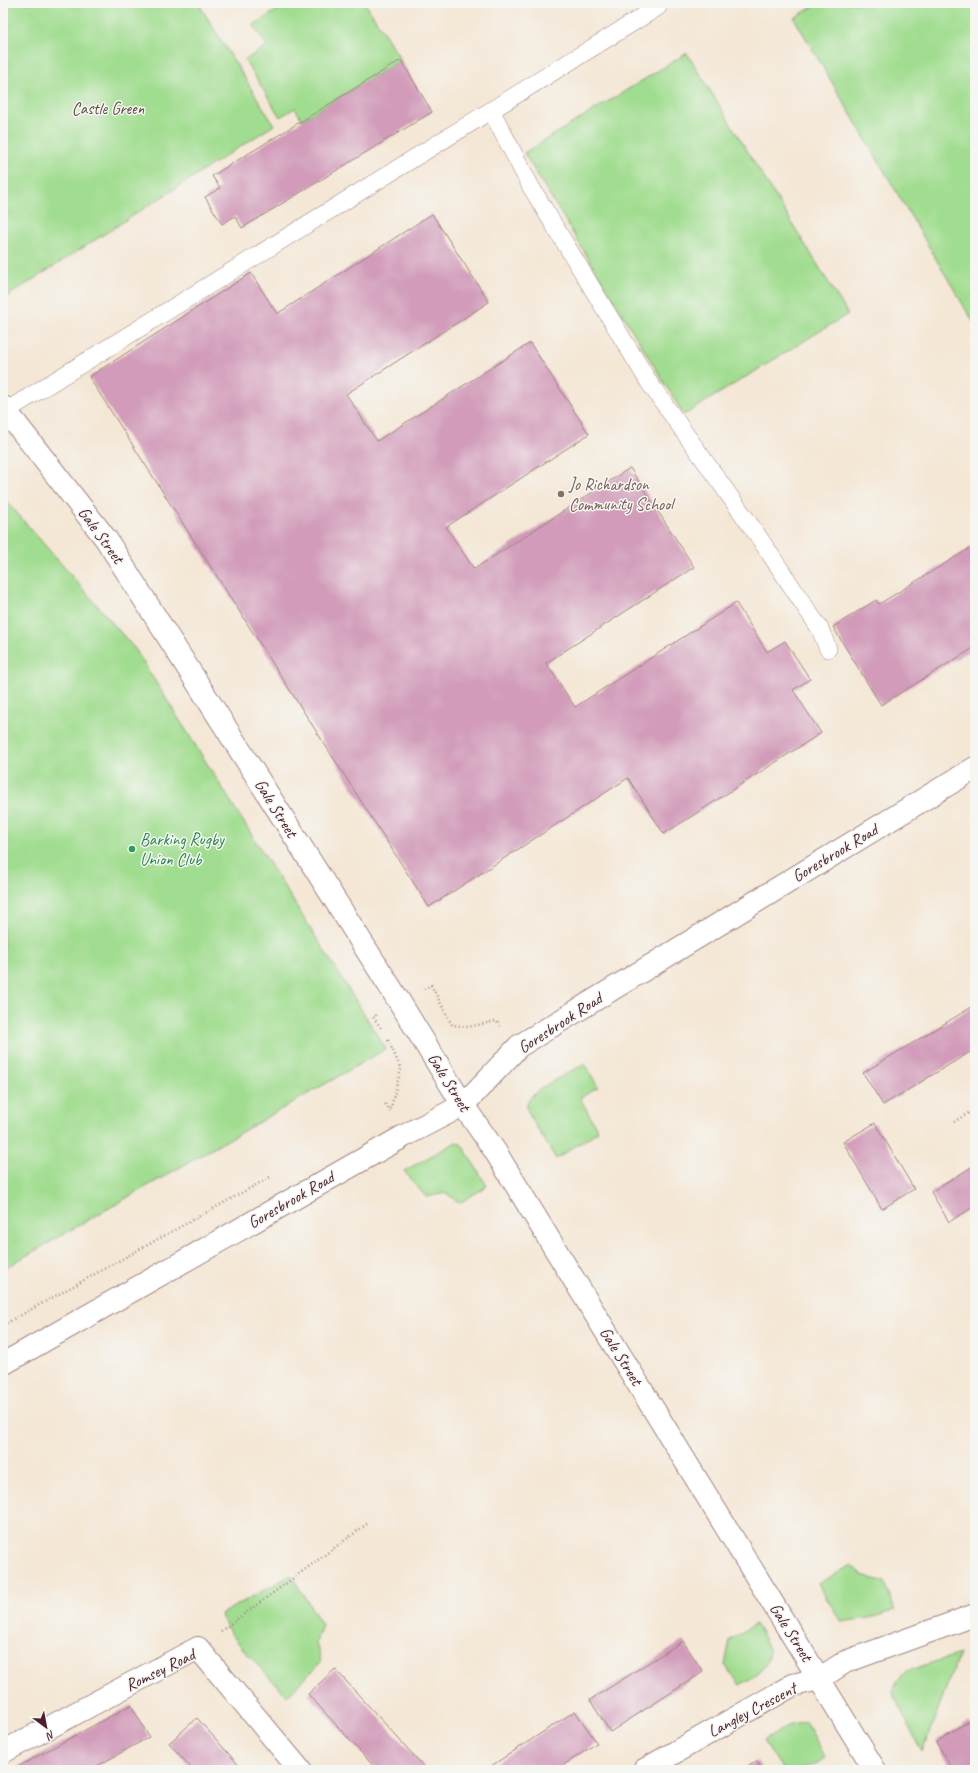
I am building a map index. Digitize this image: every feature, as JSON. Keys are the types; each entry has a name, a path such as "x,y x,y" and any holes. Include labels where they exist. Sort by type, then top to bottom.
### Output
{"street":[{"name":"Gale Street","path":"4,409 106,539 399,1001 463,1105 495,1151 875,1770"},
{"name":"Goresbrook Road","path":"3,1364 404,1136 463,1105 519,1046 975,768"},
{"name":"Langley Crescent","path":"644,1770 793,1685 819,1678 845,1662 975,1615"},
{"name":"Romsey Road","path":"3,1752 198,1648 300,1770"}],"lane":[{"path":"4,409 658,7"},
{"path":"490,110 531,187 650,384 756,532 820,629 828,649"}],"path":[{"path":"386,1104 389,1112"},
{"path":"954,1122 975,1109"},
{"name":"Goresbrook Road","path":"3,1325 279,1173"},
{"path":"198,1648 367,1524"}],"green space":[{"name":"Castle Green","path":"3,3 198,3 274,125 3,299"},
{"path":"289,3 365,3 401,60 302,120 295,108 280,117 245,60 267,46 253,25"},
{"path":"819,3 975,3 975,325 794,18"},
{"path":"687,53 848,314 684,415 524,153"},
{"name":"Barking Rugby Union Club","path":"3,497 135,649 386,1049 3,1269"},
{"path":"585,1064 598,1087 580,1098 598,1131 556,1159 528,1113 527,1102 545,1086"},
{"path":"456,1142 462,1145 487,1186 460,1203 446,1193 426,1197 404,1171"},
{"path":"851,1565 862,1575 885,1582 895,1611 869,1618 841,1622 818,1584"},
{"path":"291,1575 322,1625 316,1642 321,1662 287,1696 240,1645 231,1633 221,1614"},
{"path":"755,1624 766,1644 768,1659 765,1666 759,1672 740,1685 725,1665 730,1640"},
{"path":"959,1654 922,1752 892,1692 904,1672"},
{"path":"806,1722 826,1758 805,1770 783,1770 764,1741 787,1726"}],"building":[{"path":"401,60 432,112 242,228 235,216 222,224 205,197 220,188 212,176"},
{"path":"432,214 489,302 346,394 377,441 530,343 589,434 446,527 474,569 630,468 694,567 546,663 575,707 736,603 767,652 785,641 810,679 793,690 821,733 664,834 628,778 429,907 89,377 251,273 277,314"},
{"path":"975,545 975,647 881,705 833,627 876,600 879,604"},
{"path":"975,1005 975,1049 883,1105 863,1073"},
{"path":"875,1123 914,1189 882,1209 843,1142"},
{"path":"975,1165 975,1206 949,1222 931,1192"},
{"path":"683,1641 703,1672 610,1732 590,1700"},
{"path":"335,1669 427,1770 377,1770 308,1694"},
{"path":"131,1705 149,1737 90,1770 12,1770"},
{"path":"575,1711 597,1743 556,1770 485,1770"},
{"path":"197,1718 243,1770 193,1770 169,1743"},
{"path":"969,1721 975,1730 975,1770 953,1770 936,1742"},
{"path":"757,1761 762,1770 743,1770"}],"place":[{"name":"Jo Richardson Community School","path":"561,494"},
{"name":"Barking Rugby Union Club","path":"132,849"}]}
